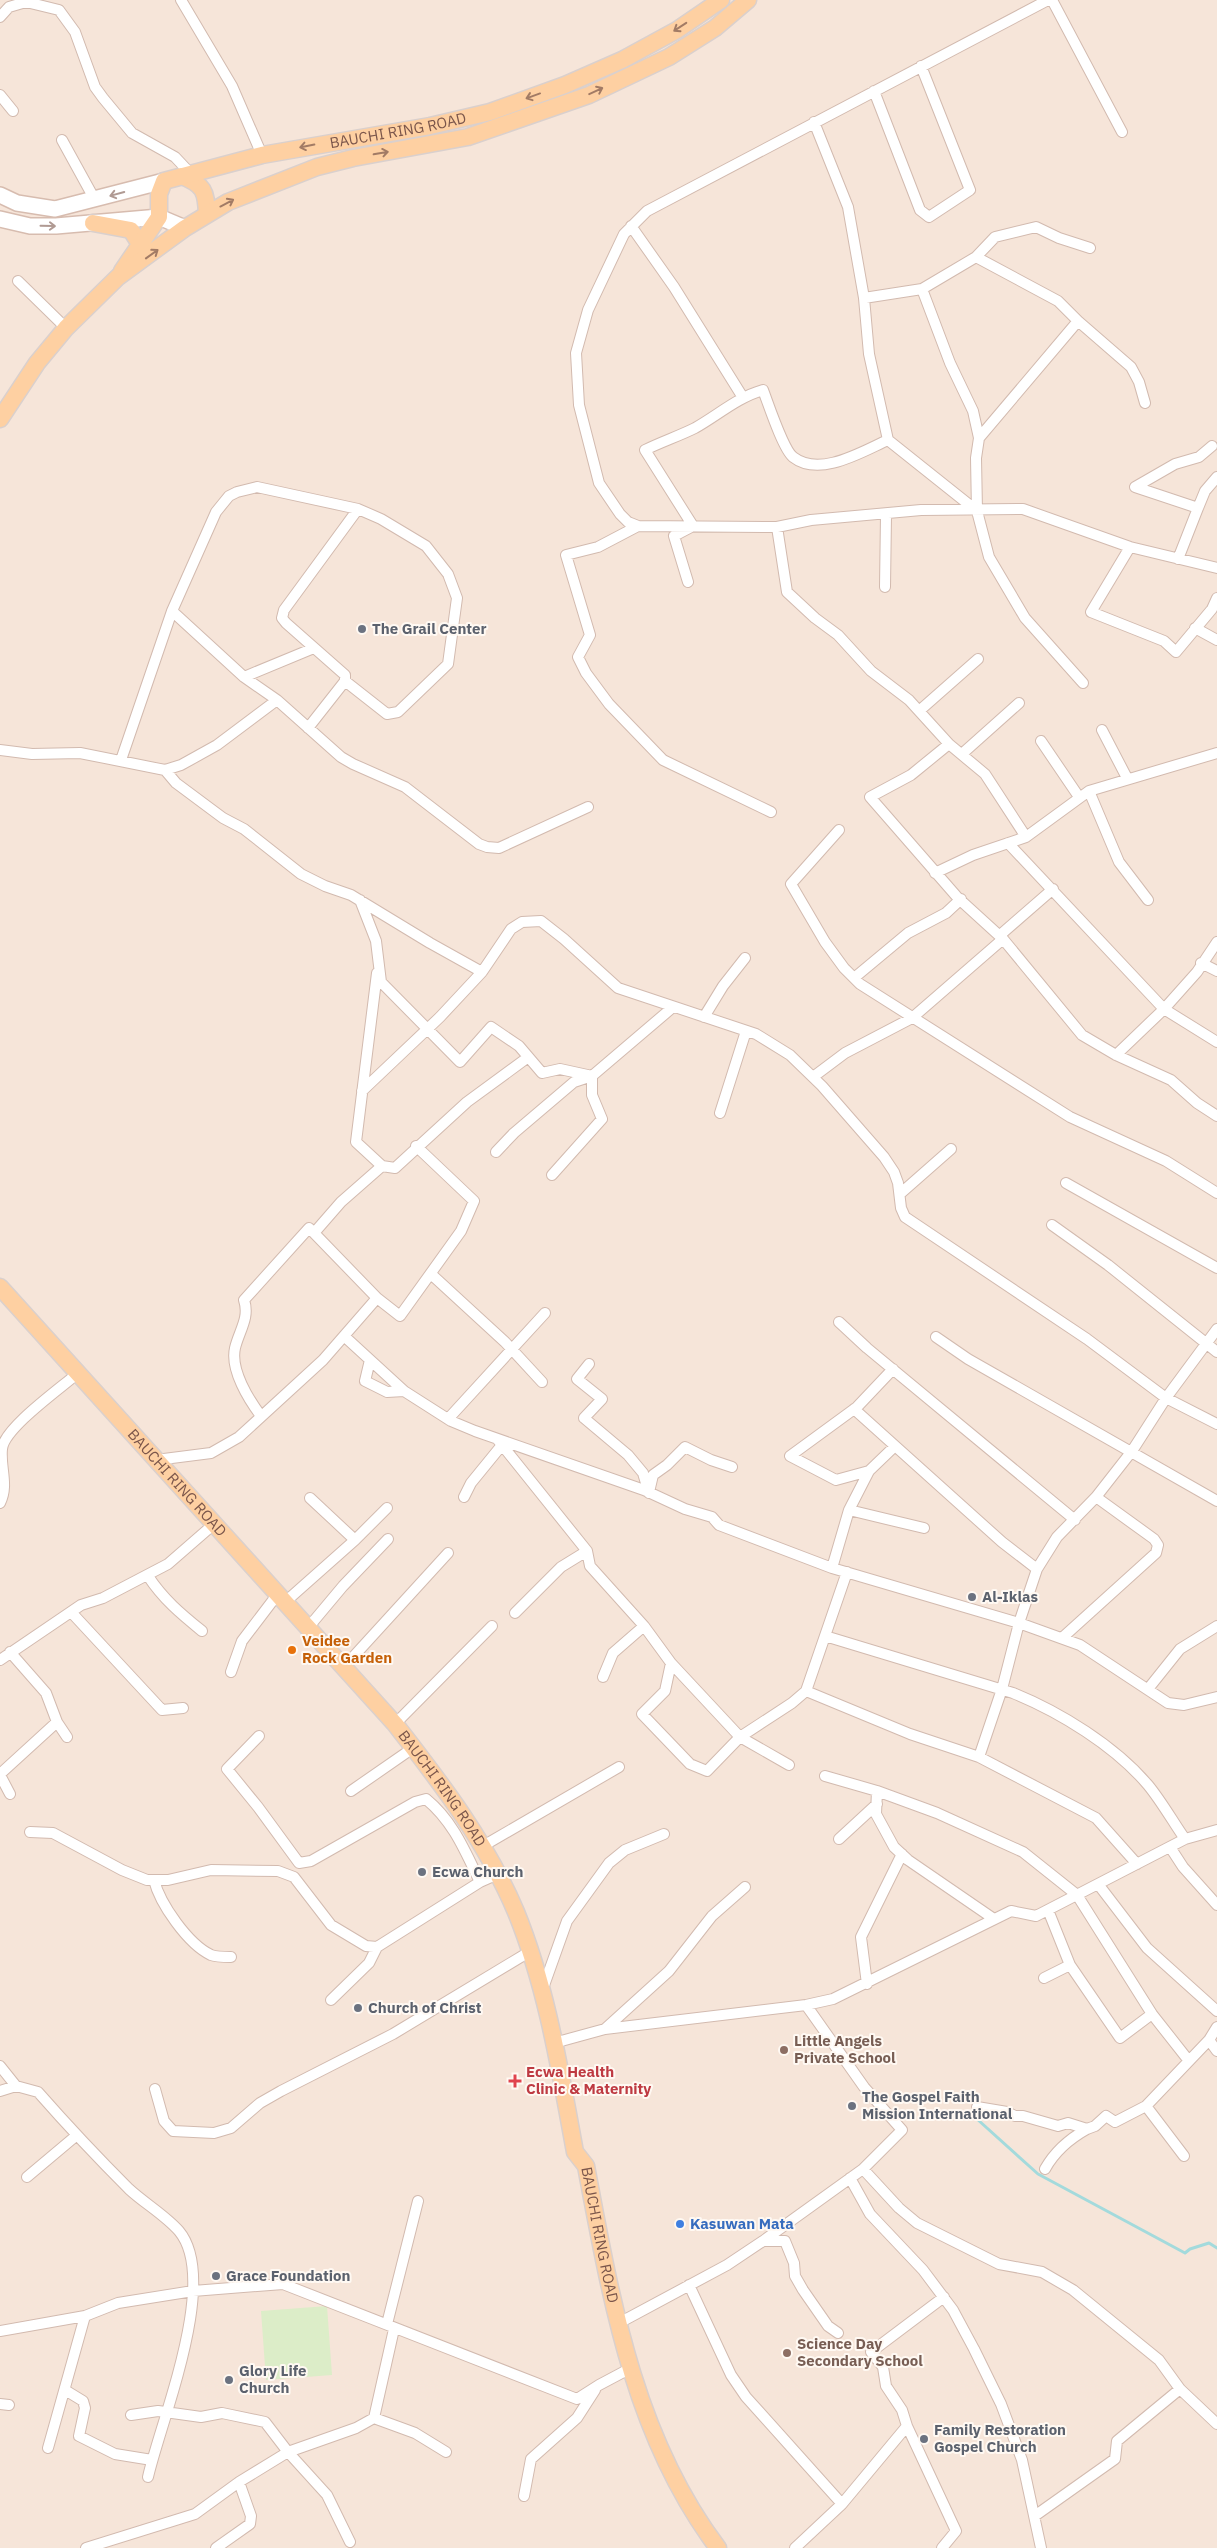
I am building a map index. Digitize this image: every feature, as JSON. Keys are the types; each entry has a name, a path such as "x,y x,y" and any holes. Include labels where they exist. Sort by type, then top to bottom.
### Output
{"main road":[{"name":"BAUCHI RING ROAD","path":"164,181 262,155 430,126 490,112 565,85 622,60 677,30 720,0"},
{"name":"BAUCHI RING ROAD","path":"0,419 37,363 66,328 118,277 207,214 237,198 303,171 354,158 468,137 589,94 669,57 715,28 748,0"},
{"path":"186,175 198,182 206,195 207,214"},
{"path":"0,195 16,203 55,209 164,181"},
{"path":"159,217 159,194 164,181"},
{"name":"BAUCHI RING ROAD","path":"118,277 159,217"},
{"path":"0,219 30,226 159,217 185,228"},
{"path":"93,223 130,230 140,244"},
{"name":"BAUCHI RING ROAD","path":"0,1287 307,1629 395,1724 483,1846 516,1912 542,1992 575,2152 586,2166 610,2290 630,2368 648,2422 676,2483 718,2548"}],"street":[{"path":"181,0 232,86 262,155"},
{"path":"1048,0 646,211 631,226 624,234 588,310 576,353 578,405 599,483 620,514 628,522 638,526 777,527 830,518 886,515 921,510 1023,510 1130,547 1217,568"},
{"path":"1052,0 1122,132"},
{"path":"0,17 15,2 26,2 59,10 76,32 95,87 103,98 132,133 175,157 186,175"},
{"path":"874,91 920,210 929,217 970,190 921,66"},
{"path":"0,95 13,111"},
{"path":"814,122 848,207 864,298 869,354 888,440 977,511"},
{"path":"62,140 95,200"},
{"path":"631,226 674,287 742,396"},
{"path":"864,298 922,289 976,257 995,237 1036,227 1059,238 1090,248"},
{"path":"976,257 1058,301 1130,366 1139,382 1145,403"},
{"path":"18,281 66,328"},
{"path":"922,289 950,363 973,411 979,438 976,458 977,511 989,557 1025,618 1083,684"},
{"path":"979,438 1078,321"},
{"path":"692,526 645,450 693,429 725,410 742,396 763,390 780,434 792,456 808,463 824,464 836,462 888,440"},
{"path":"1198,508 1135,487 1175,464 1198,456 1215,447"},
{"path":"1178,559 1205,491 1217,477"},
{"path":"121,760 172,611 216,512 222,503 237,492 257,487 358,509 381,519 426,546 448,574 457,598 448,664 398,712 387,714 345,681"},
{"path":"308,728 345,681 345,675 282,618 284,610 358,509"},
{"path":"885,587 886,515"},
{"path":"638,526 598,547 566,555 590,635 578,657 586,673 609,704 663,760 771,812"},
{"path":"688,582 674,536 692,526"},
{"path":"777,527 787,592 815,618 838,635 871,671 908,700 949,744 963,753 985,774 1026,837"},
{"path":"1130,547 1091,612 1164,641 1176,652 1212,609 1217,598"},
{"path":"172,611 244,676 277,700 341,757 405,787 479,844 487,848 499,848 588,808"},
{"path":"1196,628 1217,640"},
{"path":"244,676 314,648"},
{"path":"919,712 978,659"},
{"path":"0,750 32,754 80,753 165,770 181,765 217,745 277,700"},
{"path":"963,753 1019,703"},
{"path":"1102,730 1127,778"},
{"path":"1041,742 1079,797"},
{"path":"949,744 911,775 870,797 970,911 1001,938 1082,1035 1116,1055 1171,1080 1197,1103 1217,1116"},
{"path":"935,873 1026,837 1089,791 1127,778 1217,753"},
{"path":"165,770 176,783 223,818 244,829 302,874 325,886 352,894 430,944 482,972"},
{"path":"1089,791 1120,862 1148,900"},
{"path":"838,830 791,884 825,942 854,978 912,1018 1070,1117 1166,1161 1217,1193"},
{"path":"1008,843 1164,1009 1217,1042"},
{"path":"813,1077 845,1053 912,1018 1053,889"},
{"path":"854,978 908,933 946,913 961,899"},
{"path":"360,900 376,941 381,982 460,1062 491,1027 519,1046 542,1074 560,1069 592,1076"},
{"path":"362,1091 428,1029 482,972 511,929 522,922 540,921 564,939 618,988 756,1034 790,1055 813,1077 884,1157 894,1172 901,1193 901,1208 905,1217 1087,1339 1166,1398 1217,1424"},
{"path":"1116,1055 1164,1009 1197,972 1201,963 1217,942"},
{"path":"704,1017 723,986 745,958"},
{"path":"1201,963 1217,971"},
{"path":"378,965 356,1142 382,1166 395,1168 416,1146 449,1121 467,1102 527,1058"},
{"path":"496,1152 514,1133 574,1082 592,1076 673,1007"},
{"path":"720,1113 746,1031"},
{"path":"552,1175 602,1120 592,1095 592,1076"},
{"path":"261,1416 248,1398 238,1376 234,1351 247,1311 244,1300 309,1228 377,1298 400,1316 461,1231 474,1201 416,1146"},
{"path":"901,1193 951,1149"},
{"path":"314,1233 341,1202 382,1166"},
{"path":"1066,1183 1217,1268"},
{"path":"1052,1225 1108,1265 1217,1352"},
{"path":"431,1274 542,1382"},
{"path":"156,1460 212,1453 239,1437 323,1360 377,1298"},
{"path":"448,1419 545,1313"},
{"path":"839,1322 893,1370 1075,1520"},
{"path":"979,1757 1002,1689 1019,1623 1036,1569 1057,1537 1096,1497 1132,1451 1166,1398 1217,1329"},
{"path":"344,1336 404,1391 448,1419 500,1442 649,1493 712,1517 719,1525 832,1568 1019,1623 1080,1645 1168,1703 1176,1705 1217,1697"},
{"path":"936,1337 968,1359 1217,1501"},
{"path":"370,1360 366,1381 387,1392 404,1391"},
{"path":"589,1364 577,1379 602,1399 584,1418 628,1455 643,1473 649,1493"},
{"path":"869,1471 836,1480 790,1456 854,1409 893,1370"},
{"path":"0,1503 5,1493 1,1448 17,1425 78,1373"},
{"path":"854,1409 995,1536 1036,1569"},
{"path":"464,1497 471,1483 500,1442"},
{"path":"500,1442 587,1551 590,1566 644,1626 670,1663 740,1736 790,1765"},
{"path":"832,1568 848,1510 869,1471 895,1446"},
{"path":"649,1493 652,1475 667,1465 686,1447 711,1460 732,1467"},
{"path":"1062,1638 1156,1553 1158,1545 1154,1539 1096,1497"},
{"path":"310,1498 355,1540"},
{"path":"231,1672 242,1641 280,1599 355,1540 387,1508"},
{"path":"848,1510 924,1528"},
{"path":"68,1737 57,1722 46,1693 4,1655 81,1605 103,1598 168,1564 214,1524"},
{"path":"307,1629 343,1586 388,1539"},
{"path":"515,1613 561,1568 587,1551"},
{"path":"343,1668 448,1553"},
{"path":"670,1663 665,1691 642,1714 690,1764 706,1772 740,1736 792,1703 806,1691 847,1572"},
{"path":"148,1576 158,1593 202,1631"},
{"path":"71,1612 162,1710 183,1708"},
{"path":"395,1724 492,1626"},
{"path":"603,1677 613,1652 644,1626"},
{"path":"1148,1689 1180,1649 1217,1626"},
{"path":"826,1636 1002,1689 1041,1704 1115,1752 1148,1786 1185,1840"},
{"path":"806,1691 910,1734 979,1757 1096,1818 1137,1864"},
{"path":"10,1794 0,1775 57,1722"},
{"path":"259,1736 227,1769 258,1806 299,1863 311,1861 415,1802 426,1799 443,1813 480,1882"},
{"path":"352,1791 413,1748"},
{"path":"483,1846 619,1767"},
{"path":"824,1776 877,1791 937,1812 1023,1852 1077,1895 1152,2014 1189,2061"},
{"path":"877,1791 876,1814 894,1847 994,1919"},
{"path":"839,1839 876,1804"},
{"path":"554,2043 605,2029 806,2005 833,1999 867,1984 1011,1911 1036,1916 1170,1847 1217,1830"},
{"path":"30,1832 53,1833 122,1870 154,1880 168,1880 210,1870 278,1871 294,1877 331,1925 366,1946 378,1946"},
{"path":"542,1992 567,1921 609,1863 625,1850 664,1834"},
{"path":"1170,1847 1183,1867 1217,1905"},
{"path":"867,1984 862,1937 902,1854"},
{"path":"331,2000 369,1963 378,1946 480,1882 498,1874"},
{"path":"154,1880 157,1894 191,1939 212,1956 231,1957"},
{"path":"1098,1884 1148,1948 1217,2011"},
{"path":"605,2029 669,1971 712,1916 745,1886"},
{"path":"1048,1910 1070,1965 1120,2038 1152,2014"},
{"path":"155,2089 164,2121 173,2131 214,2133 231,2128 260,2103 393,2034 529,1952"},
{"path":"1044,1978 1070,1965"},
{"path":"620,2323 727,2265 763,2241 863,2168 902,2130 864,2087 806,2005"},
{"path":"1045,2169 1051,2159 1070,2139 1095,2126 1106,2116 1115,2122 1146,2106 1209,2040 1217,2027"},
{"path":"1209,2040 1217,2051"},
{"path":"0,2066 16,2086"},
{"path":"0,2091 16,2086 38,2092 130,2190 179,2231 190,2256 192,2291 190,2328 148,2477"},
{"path":"1146,2106 1184,2156"},
{"path":"977,2107 1007,2112 1015,2116 1023,2116 1058,2126 1068,2123 1086,2129"},
{"path":"27,2177 77,2135"},
{"path":"863,2168 899,2208 917,2223 999,2264 1042,2272 1074,2290 1159,2360 1180,2389 1217,2424"},
{"path":"850,2178 870,2214 923,2270 944,2297 974,2349 1001,2404 1022,2460 1036,2515 1041,2548"},
{"path":"374,2418 391,2326 418,2201"},
{"path":"763,2241 785,2241 794,2263 795,2276 803,2290 828,2326 838,2333"},
{"path":"0,2331 85,2316 118,2303 192,2291 283,2284 577,2399 630,2368"},
{"path":"689,2285 731,2375 746,2397 842,2504"},
{"path":"942,2548 956,2532 906,2426 902,2410 886,2386 883,2367 871,2352 944,2297"},
{"path":"48,2448 85,2316"},
{"path":"524,2496 531,2459 577,2418 599,2385"},
{"path":"1036,2515 1115,2459 1117,2441 1180,2389"},
{"path":"65,2390 83,2401 85,2408 79,2436 115,2454 152,2460"},
{"path":"130,2414 158,2411 201,2417 222,2413 265,2422 288,2452 327,2495 350,2542"},
{"path":"86,2548 195,2514 239,2482 288,2452 356,2428 374,2418 415,2433 446,2452"},
{"path":"795,2548 842,2504 906,2426"},
{"path":"216,2548 250,2524 251,2516 239,2482"}],"shaded area":[{"path":"0,0 1217,0 1217,2548 0,2548"}],"green space":[{"path":"327,2306 332,2375 266,2380 261,2311"}],"waterway":[{"path":"977,2119 1038,2174 1185,2253 1190,2249 1209,2243 1217,2248"}],"place":[{"name":"The Grail Center","path":"362,629"},
{"name":"Al-Iklas","path":"972,1597"},
{"name":"Veidee Rock Garden","path":"292,1650"},
{"name":"Ecwa Church","path":"422,1872"},
{"name":"Church of Christ","path":"358,2008"},
{"name":"Little Angels Private School","path":"784,2050"},
{"name":"Ecwa Health Clinic & Maternity","path":"515,2081"},
{"name":"The Gospel Faith Mission International","path":"852,2106"},
{"name":"Kasuwan Mata","path":"680,2224"},
{"name":"Grace Foundation","path":"216,2276"},
{"name":"Science Day Secondary School","path":"787,2353"},
{"name":"Glory Life Church","path":"229,2380"},
{"name":"Family Restoration Gospel Church","path":"924,2439"}]}
